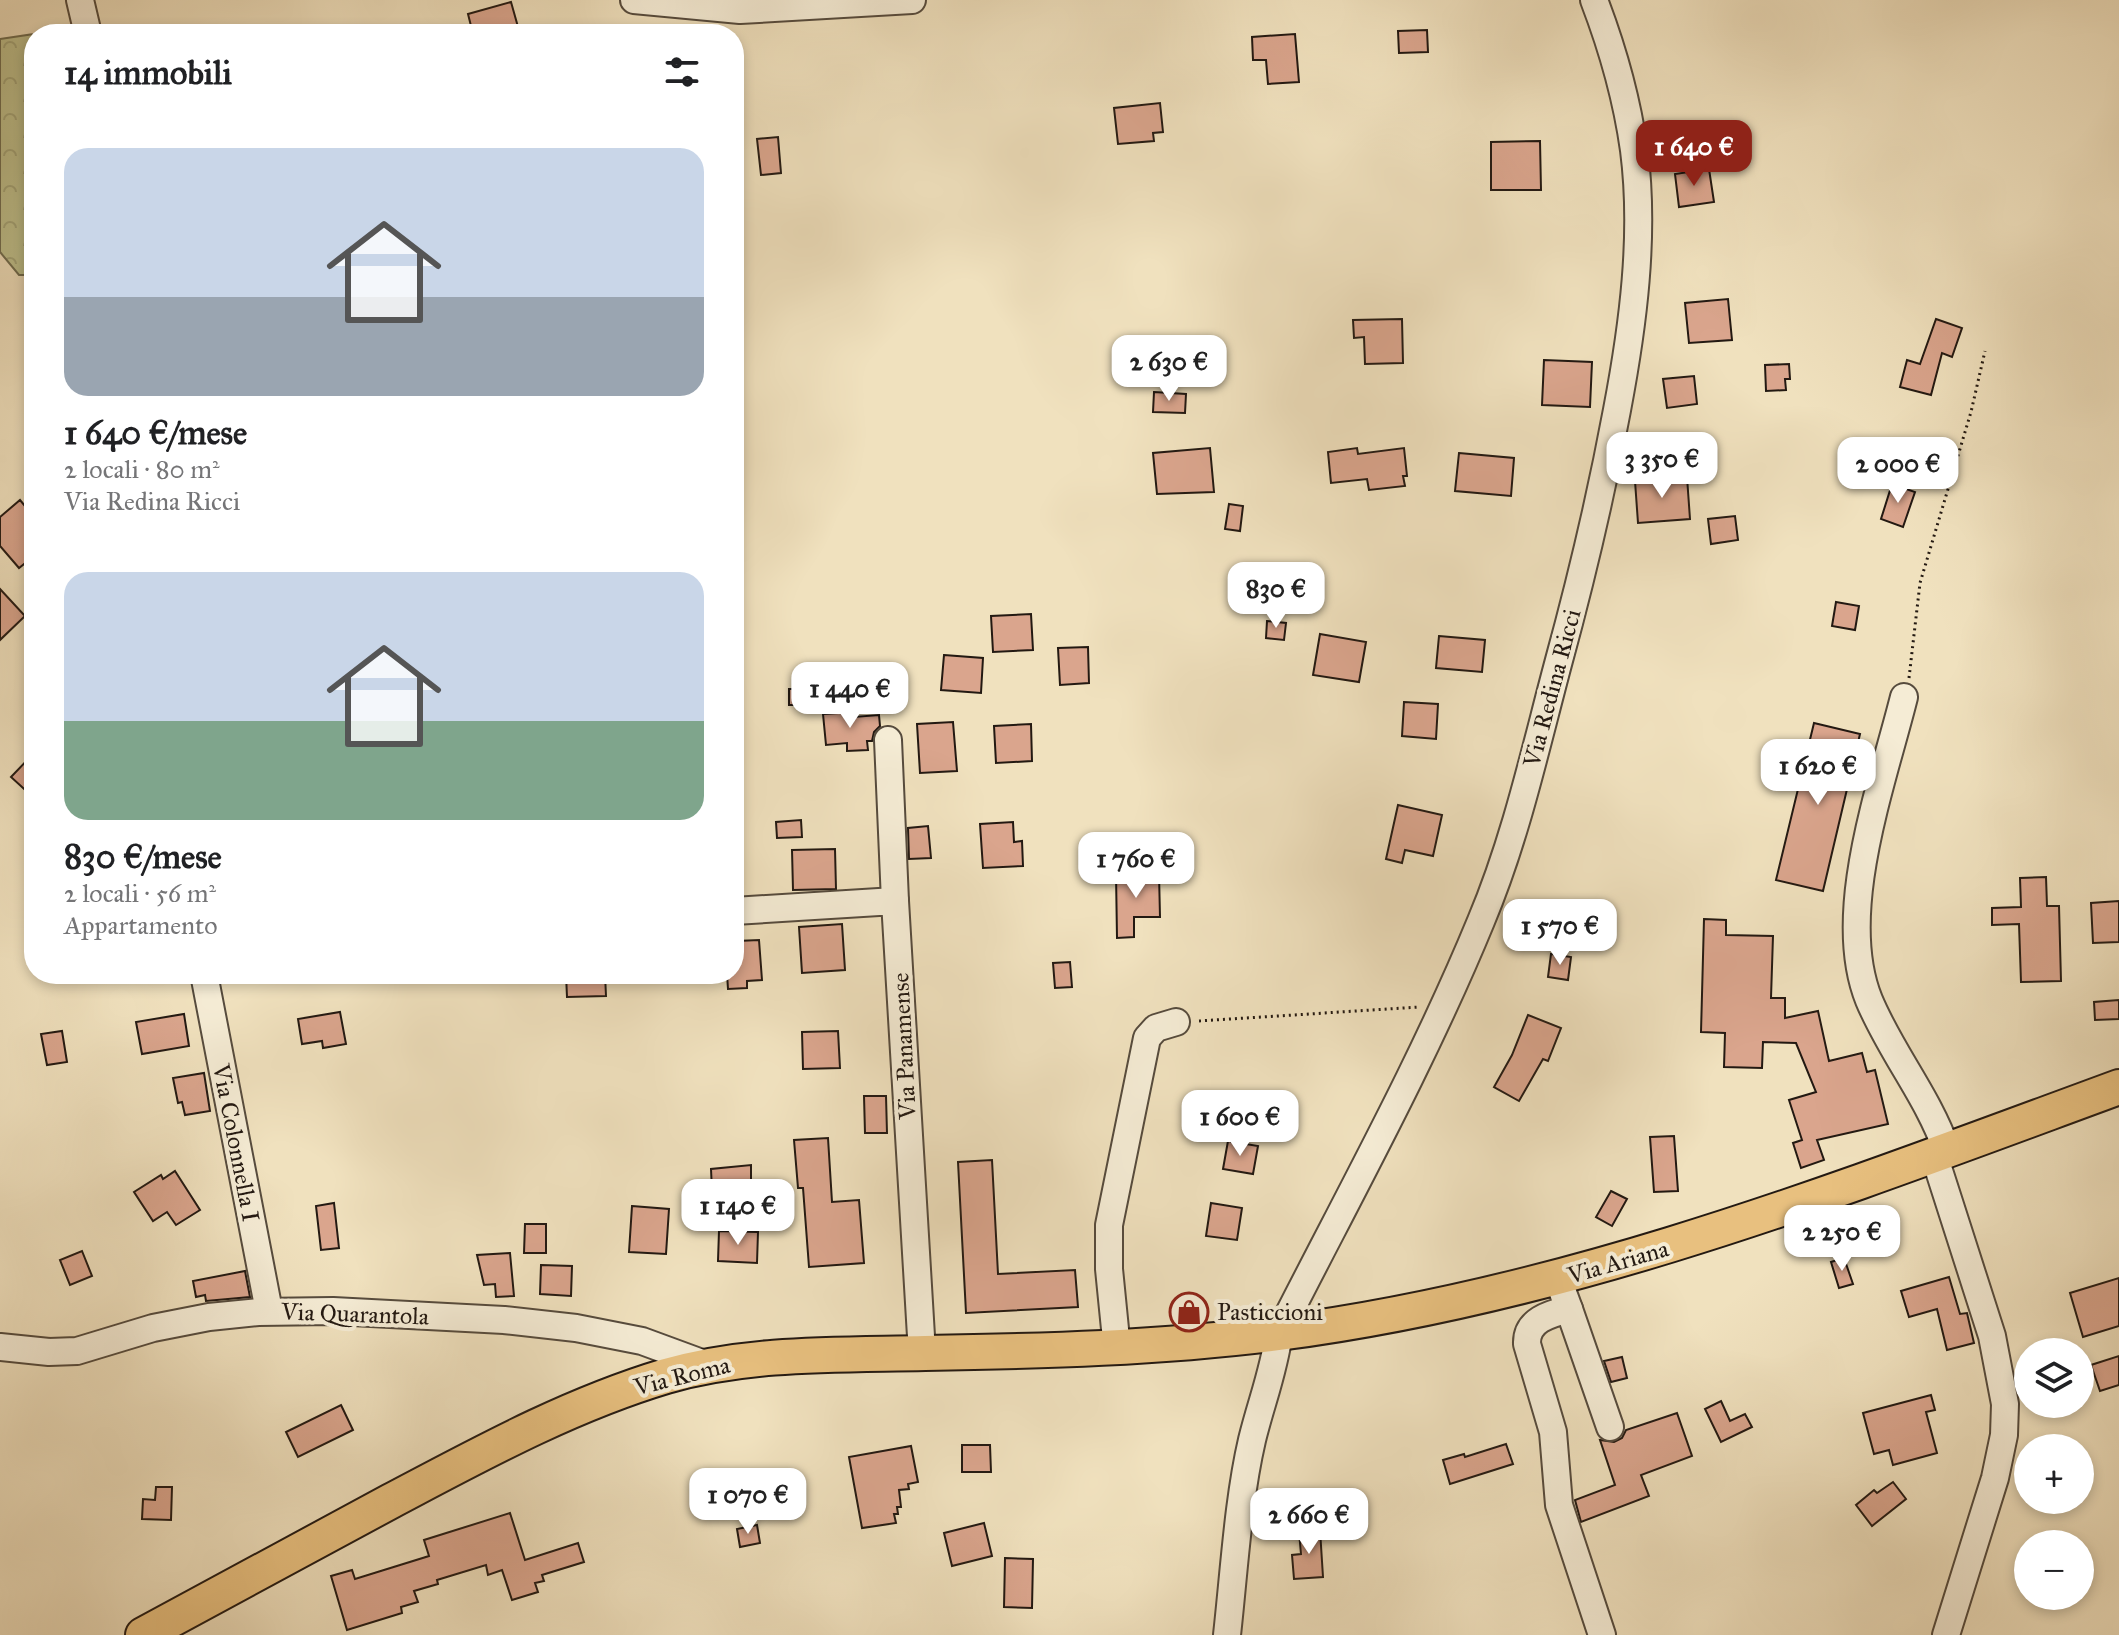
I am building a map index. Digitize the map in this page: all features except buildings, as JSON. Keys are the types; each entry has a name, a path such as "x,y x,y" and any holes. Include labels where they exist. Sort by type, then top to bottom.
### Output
{"main road":[{"name":"Via Ariana","path":"1279,1333 1402,1313 1563,1294 1736,1226 2119,1087"},
{"name":"Via Roma","path":"143,1635 518,1434 633,1387 710,1366 807,1355 1117,1349 1279,1333"}],"street":[{"path":"80,0 86,24"},
{"path":"634,0 740,10 912,0"},
{"name":"Via Redina Ricci","path":"1227,1635 1252,1441 1273,1373 1279,1333 1443,1006 1485,912 1512,837 1586,560 1624,370 1635,270 1635,171 1625,108 1594,0"},
{"path":"1904,697 1862,866 1857,904 1857,951 1865,991 1878,1022 1931,1109 1940,1153 2001,1370 2005,1404 1999,1466 1946,1635"},
{"name":"Via Panamense","path":"888,740 922,1353"},
{"path":"744,910 895,901"},
{"name":"Via Colonnella I","path":"206,984 269,1311"},
{"path":"1117,1349 1108,1248 1112,1204 1147,1038 1156,1028 1176,1022"},
{"path":"1563,1294 1610,1427"},
{"path":"1563,1294 1547,1315 1536,1322 1529,1332 1527,1344 1553,1432 1559,1505 1602,1635"},
{"name":"Via Quarantola","path":"0,1347 49,1352 77,1351 176,1323 269,1311 347,1312 557,1325 633,1338 710,1366"}],"path":[{"path":"1904,697 1911,669 1920,583 1971,412 1985,351"},
{"path":"1176,1022 1443,1006"}],"green space":[{"path":"24,35 24,275 19,275 0,252 0,39"}],"place":[{"name":"Pasticcioni","path":"1189,1312"}]}
